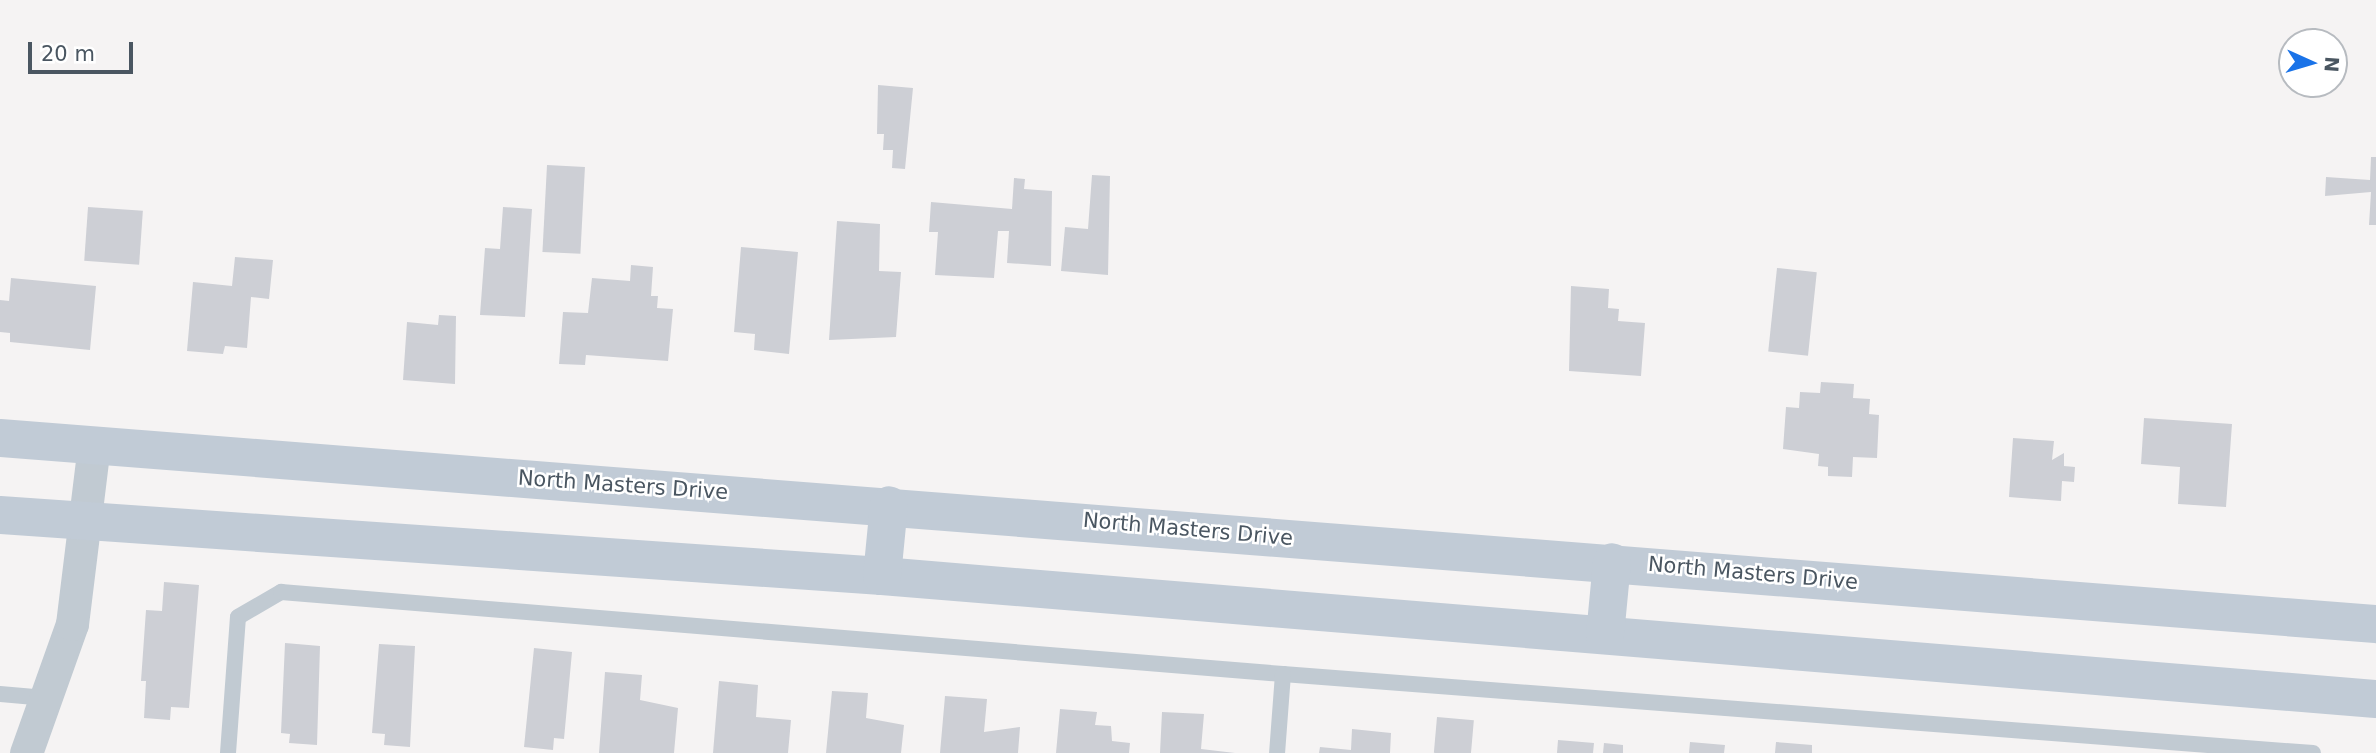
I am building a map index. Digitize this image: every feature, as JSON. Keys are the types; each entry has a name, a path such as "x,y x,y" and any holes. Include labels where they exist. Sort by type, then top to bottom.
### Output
{"main road":[{"name":"North Masters Drive","path":"0,438 889,505 2376,624"},
{"path":"882,576 889,505"},
{"path":"0,515 882,576 2376,699"},
{"path":"1605,635 1612,562"}],"street":[{"path":"26,753 72,624 87,522 94,445"}],"lane":[{"path":"228,753 238,617 281,592 1283,674 2313,753"},
{"path":"1277,753 1283,674"},
{"path":"0,694 46,698"}],"building":[{"path":"878,85 913,88 905,169 892,168 893,150 883,150 884,134 877,134"},
{"path":"2371,157 2376,157 2376,225 2369,225 2371,192 2325,196 2326,177 2370,180"},
{"path":"547,165 585,167 580,254 542,252"},
{"path":"1092,175 1110,176 1108,275 1061,271 1065,227 1088,229"},
{"path":"1014,178 1025,179 1024,189 1052,191 1051,266 1007,263 1009,231 998,231 994,278 935,275 938,232 929,232 931,202 1012,209"},
{"path":"88,207 143,211 139,265 84,261"},
{"path":"503,207 532,209 525,317 480,315 485,248 500,249"},
{"path":"837,221 880,224 879,271 901,272 896,337 829,340"},
{"path":"741,247 798,252 789,354 754,350 755,334 734,332"},
{"path":"235,257 273,260 269,299 251,297 247,348 225,346 223,354 187,351 193,282 232,286"},
{"path":"631,265 653,267 651,296 658,296 657,308 673,309 668,361 586,355 585,365 559,364 563,312 588,313 592,278 630,281"},
{"path":"1777,268 1817,272 1808,356 1768,352"},
{"path":"11,278 96,286 90,350 10,342 10,333 0,332 0,300 9,301"},
{"path":"1571,286 1609,289 1608,308 1619,309 1618,321 1645,323 1641,376 1569,371"},
{"path":"439,315 456,316 455,384 403,380 407,322 438,325"},
{"path":"1821,382 1854,384 1853,398 1870,399 1869,414 1879,415 1877,458 1853,457 1852,477 1828,476 1828,467 1818,466 1819,454 1783,449 1786,407 1799,408 1800,392 1820,393"},
{"path":"2144,418 2232,424 2226,507 2178,504 2180,467 2141,464"},
{"path":"2013,438 2054,441 2052,460 2064,453 2064,466 2075,467 2074,482 2062,481 2061,501 2009,497"},
{"path":"164,582 199,585 189,708 171,707 170,720 144,718 146,681 141,681 146,610 162,611"},
{"path":"285,643 320,646 317,745 289,743 290,734 281,733"},
{"path":"379,644 415,646 410,747 384,745 385,734 372,733"},
{"path":"534,648 572,652 564,739 554,738 553,750 524,747"},
{"path":"605,672 642,675 640,700 678,708 674,753 599,753"},
{"path":"719,681 758,685 756,717 791,720 788,753 713,753"},
{"path":"832,691 868,693 866,718 904,725 901,753 826,753"},
{"path":"945,696 987,699 984,732 1020,727 1018,753 940,753"},
{"path":"1060,709 1097,712 1095,725 1111,726 1112,741 1130,743 1129,753 1056,753"},
{"path":"1162,712 1204,714 1201,749 1235,753 1160,753"},
{"path":"1437,717 1474,720 1471,753 1434,753"},
{"path":"1352,729 1391,733 1390,753 1319,753 1320,747 1351,750"},
{"path":"1558,740 1594,743 1593,753 1557,753"},
{"path":"1690,742 1725,745 1724,753 1689,753"},
{"path":"1776,742 1812,745 1812,753 1775,753"},
{"path":"1604,743 1623,745 1623,753 1603,753"}]}
